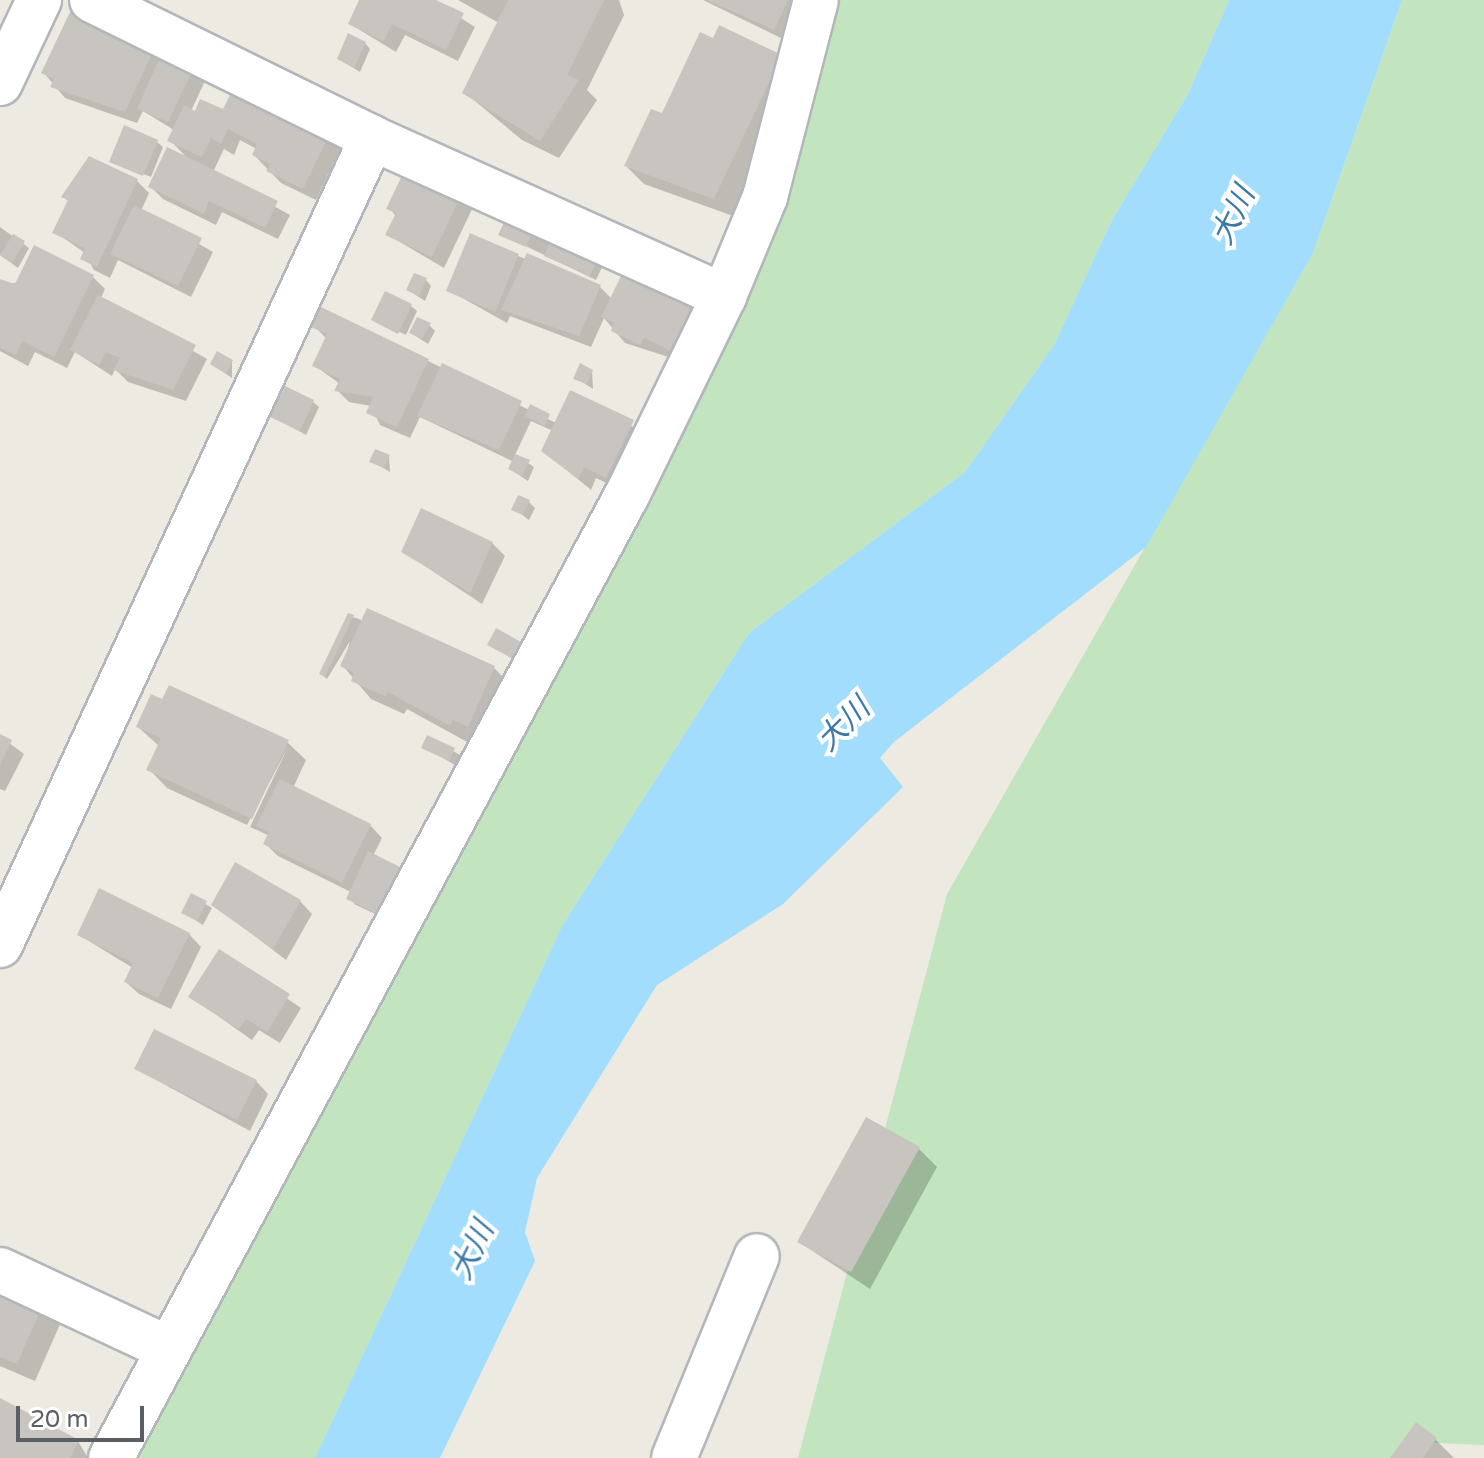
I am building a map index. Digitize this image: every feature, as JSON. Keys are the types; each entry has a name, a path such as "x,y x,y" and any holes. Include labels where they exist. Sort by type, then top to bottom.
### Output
{"street":[{"path":"0,83 39,0"},
{"path":"92,0 372,138 724,296"},
{"path":"111,1458 165,1347 619,509 724,296 765,197 816,0"},
{"path":"0,945 372,138"},
{"path":"674,1458 757,1256"},
{"path":"0,1270 165,1347"}],"green space":[{"path":"833,0 1229,0 1188,94 1112,220 1054,345 965,472 749,633 562,926 315,1458 136,1458 468,814"},
{"path":"1402,0 1484,0 1484,1445 1415,1442 1395,1458 798,1458 947,894 1313,253"}],"water":[{"name":"大川","path":"1229,0 1402,0 1313,253 1146,547 894,742 880,758 903,787 783,904 657,985 537,1178 525,1232 535,1261 440,1458 315,1458 562,926 749,633 965,472 1054,345 1112,220 1188,94"}],"building":[{"path":"359,0 436,0 464,13 446,50 392,24 384,41 348,24"},
{"path":"508,0 604,0 567,75 579,80 540,141 462,93"},
{"path":"707,0 788,0 774,30"},
{"path":"70,12 153,51 125,112 50,87 54,79 41,73"},
{"path":"719,25 782,55 714,199 624,166 651,109 662,113 700,32 713,38"},
{"path":"348,33 366,42 354,68 337,59"},
{"path":"162,53 194,67 168,122 137,109"},
{"path":"236,83 332,129 303,189 266,171 270,164 252,155 257,144 228,129 221,144 211,138 202,157 167,141 184,105 195,111 200,99 223,109"},
{"path":"124,125 158,140 143,176 109,162"},
{"path":"167,147 278,201 265,228 209,201 204,214 148,187"},
{"path":"89,156 138,179 97,267 80,259 85,248 52,233 68,200 61,197"},
{"path":"407,165 463,191 432,257 385,235 396,213 386,209"},
{"path":"134,205 202,238 178,286 110,254"},
{"path":"509,212 536,224 526,247 498,235"},
{"path":"555,231 601,251 590,276 544,256"},
{"path":"470,233 519,254 495,312 446,291"},
{"path":"13,234 25,241 12,263 0,255"},
{"path":"34,245 94,275 54,357 23,341 16,355 0,348 0,279 15,284"},
{"path":"527,253 601,285 579,336 501,310"},
{"path":"623,272 693,306 671,351 644,338 640,345 611,331 614,323 601,317"},
{"path":"414,273 427,278 419,296 406,290"},
{"path":"385,291 412,304 398,334 371,320"},
{"path":"98,295 196,345 173,390 113,370 120,358 106,352 99,365 70,350"},
{"path":"321,307 429,359 397,427 366,413 373,397 334,391 340,379 312,366 327,334 311,327"},
{"path":"417,317 431,323 422,339 409,333"},
{"path":"217,351 233,360 226,374 210,364"},
{"path":"442,363 522,401 499,450 417,416"},
{"path":"580,363 593,370 587,384 573,379"},
{"path":"285,386 314,400 300,431 270,417"},
{"path":"570,390 634,420 606,478 584,467 578,479 541,451"},
{"path":"530,404 550,414 545,426 525,416"},
{"path":"375,449 390,455 384,468 369,462"},
{"path":"515,454 530,460 522,476 508,469"},
{"path":"518,495 530,500 523,515 511,510"},
{"path":"421,508 493,542 470,593 401,552"},
{"path":"367,608 495,666 468,727 453,720 450,726 388,692 386,697 351,681 354,673 340,666"},
{"path":"348,613 354,615 325,677 319,674"},
{"path":"496,628 521,642 512,658 487,645"},
{"path":"169,685 289,740 252,819 146,770 161,738 136,727 151,694 162,699"},
{"path":"0,734 12,740 0,765"},
{"path":"427,735 455,748 449,761 421,748"},
{"path":"280,779 371,824 342,883 263,844 269,832 256,826"},
{"path":"368,851 402,868 380,915 346,899"},
{"path":"235,862 301,900 273,949 211,905"},
{"path":"99,888 190,933 158,998 124,982 133,963 77,935"},
{"path":"191,893 207,901 197,921 181,913"},
{"path":"219,949 290,994 267,1032 246,1019 239,1029 188,997"},
{"path":"154,1029 257,1080 237,1120 134,1069"},
{"path":"866,1117 920,1147 851,1272 797,1242"},
{"path":"0,1283 44,1302 17,1364 0,1357"},
{"path":"0,1398 79,1440 70,1458 0,1458"},
{"path":"1416,1422 1437,1438 1423,1458 1390,1458"}]}
